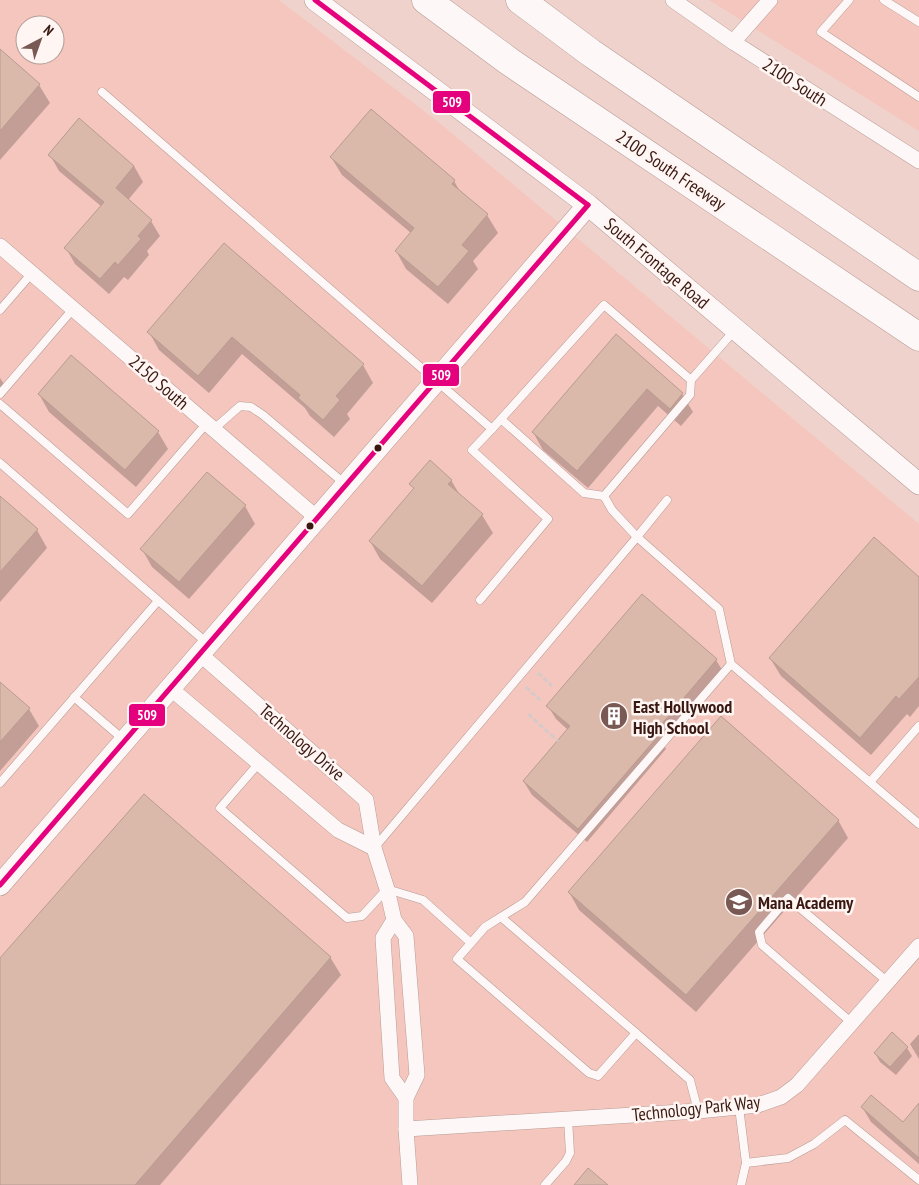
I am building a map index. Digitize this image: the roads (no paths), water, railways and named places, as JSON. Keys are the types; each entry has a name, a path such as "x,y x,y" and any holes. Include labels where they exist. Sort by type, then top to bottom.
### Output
{"highway":[{"name":"2100 South Freeway","path":"426,0 510,62 919,337"},
{"path":"520,0 591,53 919,276"}],"street":[{"name":"South Frontage Road","path":"315,0 588,205 919,484"},
{"name":"2100 South","path":"673,0 733,42 919,161"},
{"path":"733,42 767,1"},
{"path":"0,885 588,205"},
{"name":"2150 South","path":"0,246 317,518"},
{"name":"Technology Drive","path":"204,649 366,800 374,848 387,889 394,920 406,936 416,1075 406,1098 410,1185"},
{"path":"170,688 338,830 374,848"},
{"path":"394,920 383,938 392,1078 406,1098"},
{"name":"Technology Park Way","path":"406,1129 698,1111 758,1105 781,1097 797,1085 919,946"}],"lane":[{"path":"849,0 821,32 919,96"},
{"path":"884,0 919,22"},
{"path":"102,92 492,429"},
{"path":"0,310 32,273"},
{"path":"480,600 548,519 472,450 604,305 691,380"},
{"path":"0,394 73,309"},
{"path":"604,496 690,395 691,380 736,329"},
{"path":"0,404 128,514 210,426 240,406 251,407 263,415 346,485"},
{"path":"501,419 584,493 604,496"},
{"path":"0,463 158,601 204,649"},
{"path":"604,496 612,510 637,537 719,609 731,664 919,824"},
{"path":"374,848 667,500"},
{"path":"0,783 158,601"},
{"path":"636,1033 598,1076 589,1073 458,959 485,927 525,902 731,664"},
{"path":"74,697 125,741"},
{"path":"870,782 919,726"},
{"path":"259,763 220,808 347,918 362,916 387,889 423,900 471,943"},
{"path":"852,1023 762,945 759,932 788,898 888,982"},
{"path":"502,917 690,1080 698,1111"},
{"path":"739,1107 746,1163 741,1185"},
{"path":"545,1185 566,1161 570,1153 571,1144 568,1119"},
{"path":"746,1163 788,1158 814,1144 845,1120 919,1180"}],"place":[{"name":"East Hollywood High School","path":"614,716"},
{"name":"Mana Academy","path":"739,902"}]}
